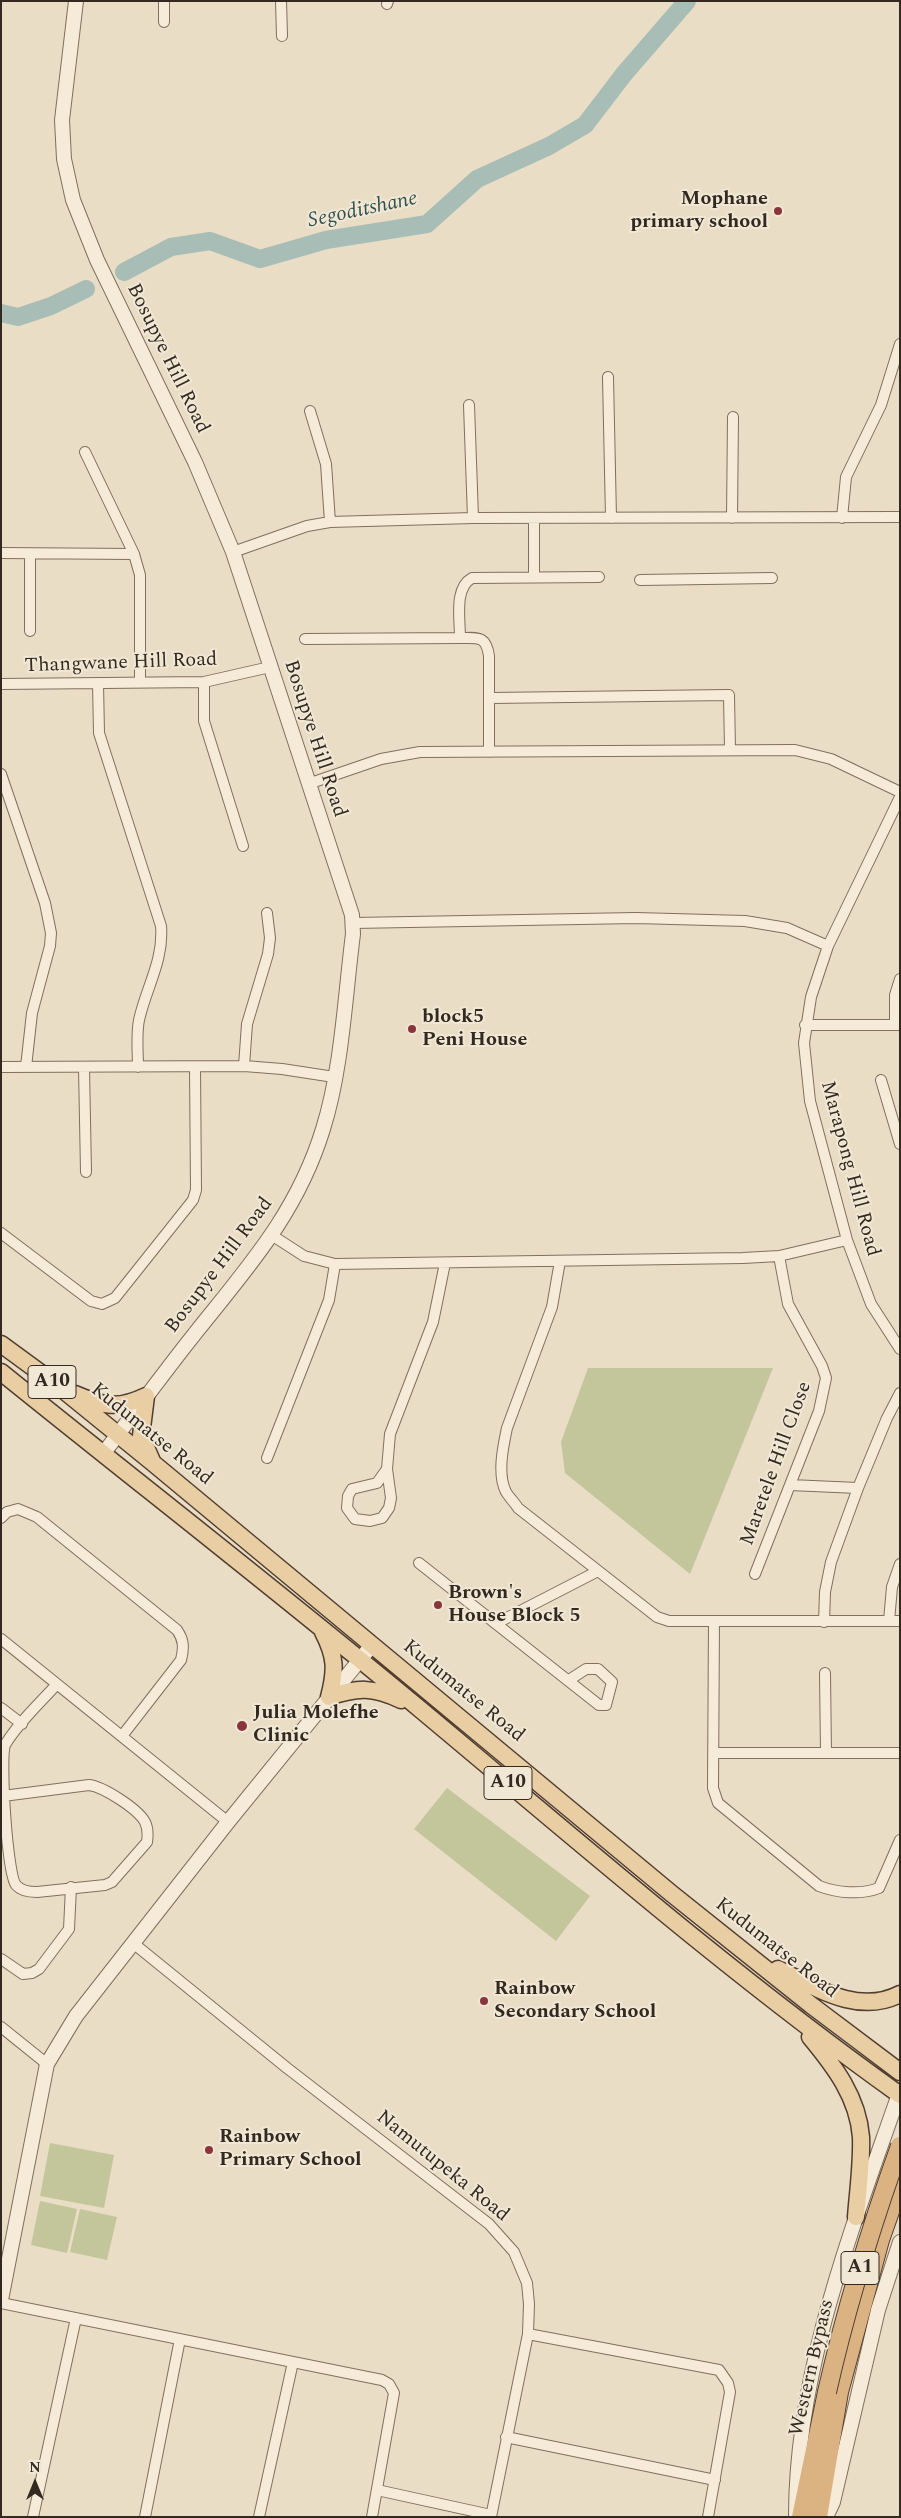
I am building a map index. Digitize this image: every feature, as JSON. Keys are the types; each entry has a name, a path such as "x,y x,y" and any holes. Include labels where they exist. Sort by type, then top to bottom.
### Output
{"highway":[{"name":"Western Bypass","path":"818,2517 840,2336 865,2247 900,2146"},
{"name":"Western Bypass","path":"801,2517 833,2392 880,2240 900,2183"}],"main road":[{"name":"Kudumatse Road","path":"1,1344 57,1385 672,1894 900,2072"},
{"name":"Kudumatse Road","path":"1,1372 360,1659 573,1838 793,2016 899,2093"},
{"path":"57,1385 108,1406 128,1404 146,1396"},
{"path":"146,1396 141,1436 152,1463"},
{"path":"320,1628 333,1652 334,1664 329,1697 354,1689 368,1689 387,1693 421,1710"},
{"path":"749,1954 840,1999 862,2002 886,2001 900,1994"},
{"path":"793,2016 839,2074 854,2104 861,2137 856,2218"}],"street":[{"name":"Bosupye Hill Road","path":"76,1 62,120 64,159 73,200 97,260 198,469 232,552 353,923 330,1102 315,1152 300,1188 272,1236 146,1396 103,1454"},
{"path":"164,1 164,22"},
{"path":"281,1 282,36"},
{"path":"842,518 846,477 881,405 900,344"},
{"path":"608,377 611,518"},
{"path":"469,405 473,518"},
{"path":"310,411 326,464 330,522"},
{"path":"732,518 733,417"},
{"path":"85,452 134,554 141,587 140,682"},
{"path":"232,552 299,528 330,522 473,518 900,518"},
{"path":"534,519 534,577"},
{"path":"1,553 134,554"},
{"path":"30,554 30,631"},
{"path":"460,638 460,589 464,582 472,578 599,577"},
{"path":"640,580 772,578"},
{"path":"305,640 476,638 488,644 489,752"},
{"name":"Thangwane Hill Road","path":"1,684 204,682 270,667"},
{"path":"204,682 204,721 243,846"},
{"path":"98,683 99,733 162,932 158,961 139,1020 138,1067"},
{"path":"490,698 729,695 730,750"},
{"path":"308,784 400,754 795,750 831,759 900,792"},
{"path":"1,774 45,903 51,933 50,946 32,1013 26,1067"},
{"name":"Marapong Hill Road","path":"900,797 828,946 811,997 805,1025 805,1067 810,1101 847,1240 871,1304 900,1349"},
{"path":"244,1066 247,1024 268,954 270,938 267,913"},
{"path":"353,923 580,919 745,921 787,928 828,946"},
{"path":"805,1025 897,1025 895,995 900,979"},
{"path":"1,1068 244,1066 334,1077"},
{"path":"1,1233 91,1301 102,1304 115,1298 195,1195 198,1179 195,1067"},
{"path":"84,1068 86,1172"},
{"path":"881,1080 900,1144"},
{"path":"272,1236 304,1256 335,1264 667,1261 779,1256 847,1240"},
{"name":"Maretele Hill Close","path":"754,1574 824,1399 826,1378 788,1304 779,1256"},
{"path":"560,1261 552,1307 507,1428 503,1449 502,1472 506,1491 518,1508 657,1617 680,1622 894,1621 892,1587 900,1564"},
{"path":"387,1469 377,1483 352,1489 348,1496 348,1508 356,1518 370,1521 382,1518 389,1508 391,1498 387,1469 390,1434 432,1322 446,1263"},
{"path":"268,1458 329,1300 335,1264"},
{"path":"824,1622 827,1576 858,1488 887,1418 900,1393"},
{"path":"790,1485 858,1488"},
{"path":"1,1518 7,1512 18,1509 37,1517 177,1630 182,1637 184,1650 181,1660 122,1736"},
{"path":"419,1564 569,1680"},
{"path":"497,1623 598,1571"},
{"path":"714,1621 713,1788 718,1803 819,1886 832,1891 869,1892 879,1888 900,1840"},
{"path":"1,1639 228,1822"},
{"path":"372,1645 228,1822 76,2016 47,2064 1,2302 382,2380 392,2388 394,2393 372,2517"},
{"path":"825,1673 826,1753"},
{"path":"2,1796 89,1785 96,1786 107,1790 142,1818 148,1836 147,1842 119,1876 105,1884 36,1892 25,1891 16,1885 9,1866 2,1796 4,1746 57,1684"},
{"path":"1,1708 22,1724"},
{"path":"714,1753 900,1754"},
{"path":"1,1959 23,1974 32,1973 40,1969 69,1929 71,1888"},
{"name":"Namutupeka Road","path":"133,1943 287,2068 489,2224 514,2252 527,2283 528,2334 491,2516"},
{"path":"1,2027 47,2064"},
{"path":"796,2517 796,2479 810,2383 837,2273 899,2093"},
{"path":"873,2171 895,2150 900,2151"},
{"path":"826,2517 833,2502 878,2310 900,2242"},
{"path":"33,2517 76,2318"},
{"path":"528,2334 718,2370 728,2383 730,2392 708,2517"},
{"path":"145,2517 180,2339"},
{"path":"259,2517 293,2362"},
{"path":"506,2437 715,2480"},
{"path":"377,2490 491,2516"}],"green space":[{"path":"588,1368 773,1368 690,1574 565,1473 561,1442"},
{"path":"447,1788 590,1896 556,1941 414,1829"},
{"path":"50,2143 114,2155 104,2208 40,2196"},
{"path":"40,2201 77,2209 67,2253 31,2245"},
{"path":"80,2209 117,2217 107,2260 70,2252"}],"waterway":[{"name":"Segoditshane","path":"124,272 171,247 210,241 260,259 326,240 427,224 477,179 549,146 585,125 624,74 687,1"},
{"name":"Segoditshane","path":"1,313 18,317 51,306 86,289"}],"place":[{"name":"Mophane primary school","path":"778,211"},
{"name":"block5 Peni House","path":"412,1029"},
{"name":"Brown's House Block 5","path":"438,1605"},
{"name":"Julia Molefhe Clinic","path":"242,1726"},
{"name":"Rainbow Secondary School","path":"484,2001"},
{"name":"Rainbow Primary School","path":"209,2150"}]}
